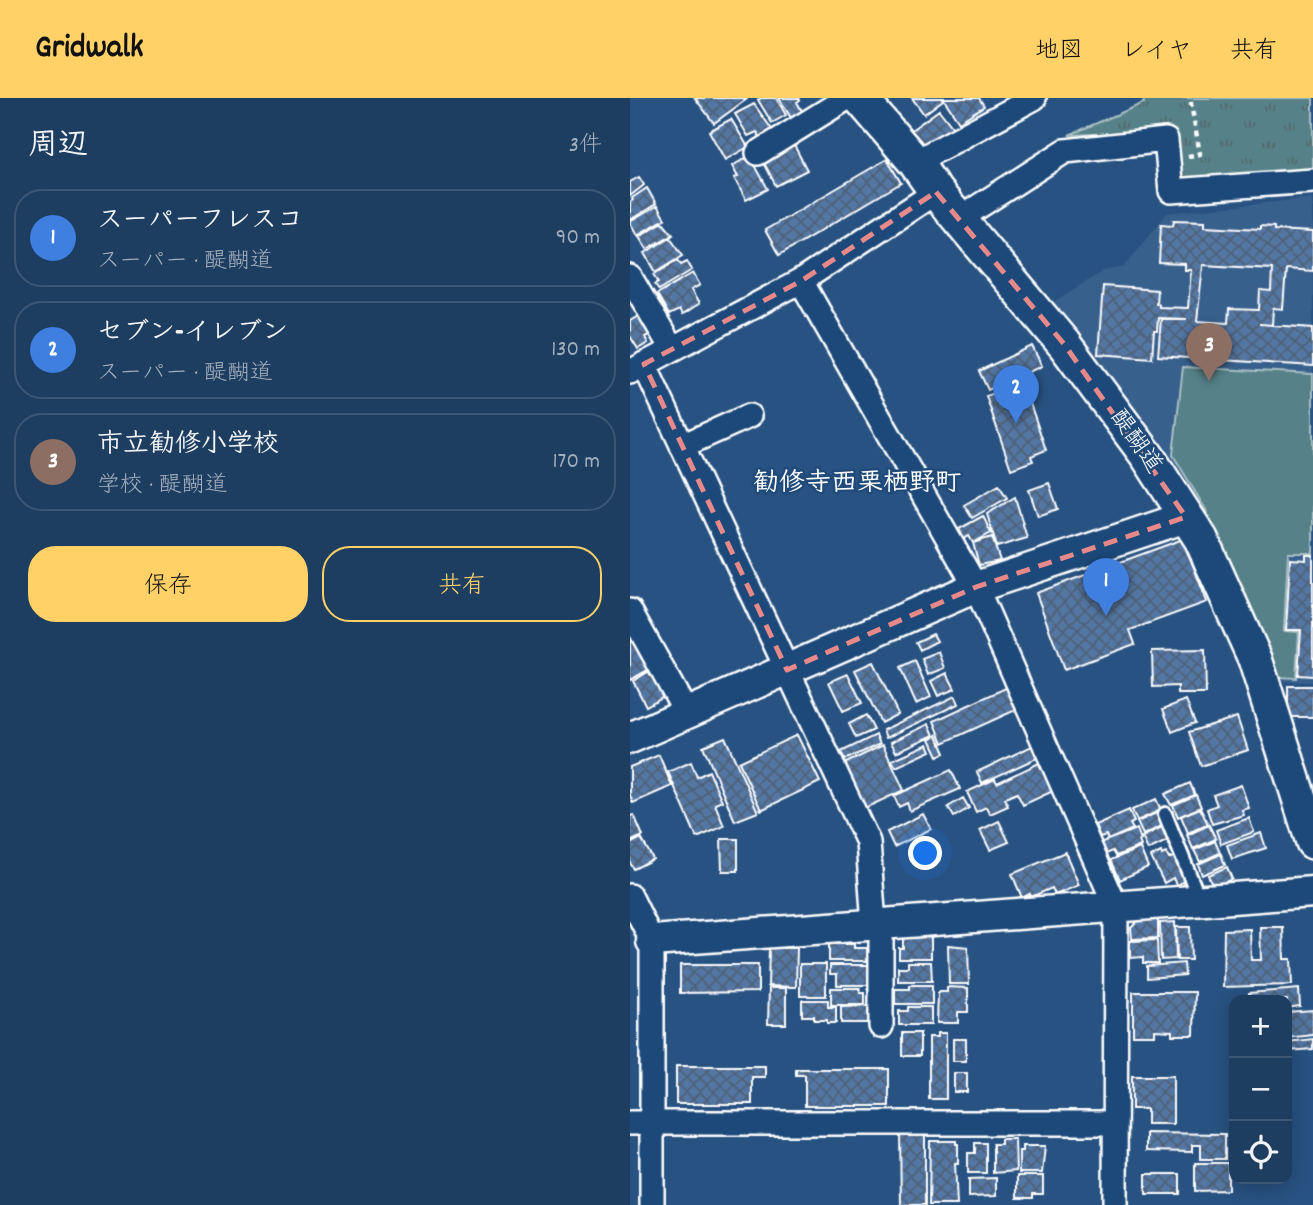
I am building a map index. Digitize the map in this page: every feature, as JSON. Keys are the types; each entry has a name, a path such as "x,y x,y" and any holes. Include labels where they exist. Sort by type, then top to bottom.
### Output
{"main road":[{"name":"醍醐道","path":"860,98 1064,344 1148,457 1200,539 1255,660 1313,842"}],"street":[{"path":"758,153 847,98"},
{"path":"915,162 1034,98"},
{"path":"959,219 1065,151 1166,140 1171,191 1313,181"},
{"path":"881,1026 877,925 868,842 682,446 637,368 801,281 936,192"},
{"path":"630,277 672,349"},
{"path":"801,281 976,587 1116,907 1115,1205"},
{"path":"682,446 749,416"},
{"path":"630,738 976,587 1186,517"},
{"path":"630,611 687,714"},
{"path":"652,942 1313,892"},
{"path":"632,906 652,942 641,1123 652,1205"},
{"path":"641,1123 1115,1123"}],"lane":[{"path":"1165,814 1200,901"}],"path":[{"path":"1168,158 1200,154 1190,98"}],"highlighted area":[{"path":"936,192 1064,344 1186,517 976,587 787,670 644,364 801,281"}],"shaded area":[{"path":"1313,198 1313,682 1273,681 1160,459 1052,303 1103,271 1124,267 1167,213"}],"green space":[{"path":"1143,98 1313,98 1313,176 1184,184 1176,176 1173,131 1069,135 1144,103"},
{"path":"1183,367 1313,374 1313,553 1288,553 1284,631 1299,632 1296,678 1278,677 1206,510 1173,455"}],"building":[{"path":"695,98 747,98 747,99 714,123"},
{"path":"776,98 786,115 772,123 758,100"},
{"path":"779,98 799,98 797,102 802,111 791,118"},
{"path":"912,98 942,98 943,100 924,114"},
{"path":"943,98 979,98 984,106 959,122"},
{"path":"754,104 773,131 761,139 757,132 748,136 735,114"},
{"path":"939,110 953,128 934,142 920,144 910,131"},
{"path":"731,119 748,147 725,160 709,131"},
{"path":"794,145 807,170 776,186 763,161"},
{"path":"750,156 768,189 746,200 734,178 738,177 732,166"},
{"path":"887,159 901,183 779,255 765,230"},
{"path":"639,177 644,185 630,196 630,182"},
{"path":"647,188 656,204 630,220 632,198"},
{"path":"657,206 665,219 637,235 630,222"},
{"path":"1174,220 1205,221 1205,226 1260,229 1260,226 1274,227 1274,230 1313,232 1313,271 1286,269 1283,309 1273,308 1272,325 1313,328 1313,366 1158,356 1161,319 1187,319 1158,318 1152,358 1098,354 1103,286 1157,290 1156,303 1159,307 1188,308 1191,270 1185,270 1185,264 1159,263 1161,224 1173,225","holes":["1203,265 1272,269 1271,292 1260,291 1259,310 1229,309 1228,323 1197,321"]},
{"path":"663,222 673,234 647,249 639,236"},
{"path":"670,237 683,255 656,272 645,253"},
{"path":"678,260 681,264 687,261 692,270 659,290 655,284 659,282 654,274"},
{"path":"693,273 700,285 691,290 699,304 682,315 679,310 669,315 657,294"},
{"path":"640,315 651,334 645,337 648,343 638,349 630,336 630,321"},
{"path":"1032,346 1042,366 988,390 979,371"},
{"path":"1023,383 1046,450 1031,456 1033,461 1011,469 986,396"},
{"path":"1049,483 1058,509 1038,516 1029,490"},
{"path":"999,485 1007,498 972,518 964,505"},
{"path":"1015,497 1027,538 997,547 987,514"},
{"path":"983,516 991,533 973,543 969,536 964,539 959,529"},
{"path":"992,537 1000,561 979,565 973,543"},
{"path":"1183,539 1207,602 1130,630 1135,644 1064,670 1036,593"},
{"path":"1306,555 1313,555 1313,676 1298,675 1301,630 1286,630 1290,559 1306,560"},
{"path":"630,630 651,668 630,680"},
{"path":"933,634 937,641 920,650 916,642"},
{"path":"1205,650 1206,694 1178,694 1178,686 1153,687 1152,651"},
{"path":"939,652 945,668 928,675 922,659"},
{"path":"915,661 931,697 916,704 900,668"},
{"path":"873,662 898,714 881,723 855,670"},
{"path":"653,669 667,694 646,706 633,681"},
{"path":"947,673 955,689 938,696 931,681"},
{"path":"848,674 862,703 843,711 829,682"},
{"path":"1010,686 1020,708 943,743 934,721"},
{"path":"1288,686 1313,686 1313,717 1288,717"},
{"path":"955,696 958,704 886,738 883,730"},
{"path":"1186,700 1195,723 1172,732 1163,709"},
{"path":"866,715 874,730 856,738 849,724"},
{"path":"1237,717 1248,750 1201,766 1189,732"},
{"path":"929,724 934,735 896,752 891,742"},
{"path":"797,735 820,782 761,810 739,762"},
{"path":"876,735 880,744 845,760 841,752"},
{"path":"937,735 945,753 938,756 930,739"},
{"path":"725,737 758,812 735,821 703,746"},
{"path":"928,744 931,751 896,767 892,760"},
{"path":"883,745 904,790 865,808 844,764"},
{"path":"1034,745 1039,757 982,783 977,772"},
{"path":"659,755 672,786 633,803 630,795 630,767"},
{"path":"691,762 697,777 709,771 722,801 715,804 724,826 697,838 668,772"},
{"path":"1039,763 1053,791 1023,805 1017,793 1005,798 1008,806 990,814 986,807 976,812 967,792 995,779 997,783"},
{"path":"951,770 960,789 910,811 907,803 899,807 894,796"},
{"path":"1190,783 1195,795 1171,805 1165,794"},
{"path":"1241,785 1249,808 1242,810 1244,815 1212,824 1207,809 1217,805 1213,795"},
{"path":"1196,795 1201,807 1178,817 1173,805"},
{"path":"963,798 969,808 954,817 948,807"},
{"path":"1156,799 1161,810 1137,821 1132,810"},
{"path":"1200,808 1208,824 1188,833 1181,816"},
{"path":"1129,810 1134,822 1130,824 1133,829 1108,840 1106,835 1100,837 1095,825"},
{"path":"1156,813 1162,826 1143,835 1137,822"},
{"path":"923,814 931,829 894,847 887,832"},
{"path":"634,815 643,836 630,842 630,816"},
{"path":"1249,818 1254,832 1221,844 1216,830"},
{"path":"999,821 1009,842 990,850 980,830"},
{"path":"1209,825 1216,839 1193,849 1187,835"},
{"path":"1164,826 1171,839 1148,850 1142,837"},
{"path":"1137,829 1141,846 1116,856 1113,851 1106,854 1102,842"},
{"path":"1261,833 1266,848 1232,859 1227,845"},
{"path":"641,838 653,859 634,869 630,863 630,844"},
{"path":"721,839 738,839 738,871 722,871"},
{"path":"1215,841 1220,853 1200,862 1194,850"},
{"path":"1140,848 1148,867 1120,880 1111,860"},
{"path":"1065,852 1079,885 1055,895 1052,888 1022,898 1012,874"},
{"path":"1161,852 1162,855 1166,853 1169,859 1177,855 1188,880 1176,885 1173,878 1164,883 1151,857"},
{"path":"1221,854 1225,865 1202,875 1198,864"},
{"path":"1227,867 1232,879 1221,884 1212,884 1208,875"},
{"path":"1141,918 1158,918 1158,938 1132,939 1131,928"},
{"path":"1175,922 1176,959 1161,960 1160,923"},
{"path":"1176,927 1190,927 1191,960 1177,960"},
{"path":"1260,927 1283,927 1284,959 1291,959 1292,985 1223,987 1224,930 1250,929 1251,960 1261,960"},
{"path":"931,935 931,958 899,958 903,937"},
{"path":"1157,940 1158,963 1143,963 1143,957 1130,958 1130,941"},
{"path":"829,944 854,944 854,948 867,948 867,961 829,961"},
{"path":"948,945 968,947 969,984 949,984"},
{"path":"769,948 797,948 796,987 768,986"},
{"path":"908,962 931,962 932,981 898,981 898,967 908,967"},
{"path":"1184,963 1185,975 1147,978 1147,966"},
{"path":"800,964 826,964 826,996 800,996"},
{"path":"680,965 758,965 758,992 680,993"},
{"path":"830,965 871,965 871,985 837,985 837,974 830,974"},
{"path":"910,985 932,985 932,1004 895,1004 895,989 910,989"},
{"path":"947,987 968,988 968,1012 958,1012 958,1023 937,1023 938,992 947,992"},
{"path":"769,988 786,988 786,1024 768,1024"},
{"path":"831,988 860,988 860,993 865,993 865,1005 831,1005"},
{"path":"1299,989 1300,1006 1292,1007 1292,995 1249,993"},
{"path":"1133,992 1195,992 1194,1035 1172,1035 1172,1031 1155,1030 1155,1035 1133,1035"},
{"path":"802,1000 828,1000 828,1007 836,1007 836,1023 814,1020 814,1016 802,1016"},
{"path":"872,1006 872,1023 841,1023 841,1007"},
{"path":"908,1007 931,1007 931,1025 899,1025 899,1011 908,1011"},
{"path":"1313,1010 1313,1035 1292,1037 1292,1012"},
{"path":"902,1033 920,1033 920,1056 902,1056"},
{"path":"938,1033 946,1033 946,1099 929,1099 929,1037 938,1037"},
{"path":"953,1039 966,1039 966,1061 953,1061"},
{"path":"1313,1039 1313,1049 1292,1051 1292,1041"},
{"path":"676,1066 765,1066 765,1077 752,1077 752,1104 676,1104"},
{"path":"796,1069 889,1069 889,1106 805,1106 805,1075 796,1075"},
{"path":"954,1073 967,1073 967,1092 954,1092"},
{"path":"1132,1076 1173,1076 1173,1124 1147,1124 1147,1109 1132,1109"},
{"path":"900,1133 925,1133 925,1205 901,1205"},
{"path":"1146,1133 1225,1134 1225,1159 1201,1159 1201,1145 1192,1145 1192,1152 1146,1151"},
{"path":"1001,1139 1015,1139 1016,1171 993,1173 993,1144 1001,1144"},
{"path":"930,1141 956,1141 958,1144 958,1163 955,1163 957,1205 929,1205"},
{"path":"975,1143 986,1143 986,1173 968,1173 968,1153 975,1153"},
{"path":"1023,1146 1045,1146 1042,1173 1019,1173 1019,1151 1023,1151"},
{"path":"1195,1163 1228,1163 1228,1190 1195,1191"},
{"path":"1146,1174 1180,1174 1180,1194 1146,1194"},
{"path":"1017,1176 1043,1176 1043,1194 1033,1194 1033,1198 1017,1198"},
{"path":"996,1178 996,1196 969,1197 969,1179"}],"place":[{"name":"市立勧修小学校","path":"1209,381"},
{"name":"セブン-イレブン","path":"1016,423"},
{"name":"スーパーフレスコ","path":"1106,616"}],"district":[{"name":"勧修寺西栗栖野町","path":"857,484"}]}
